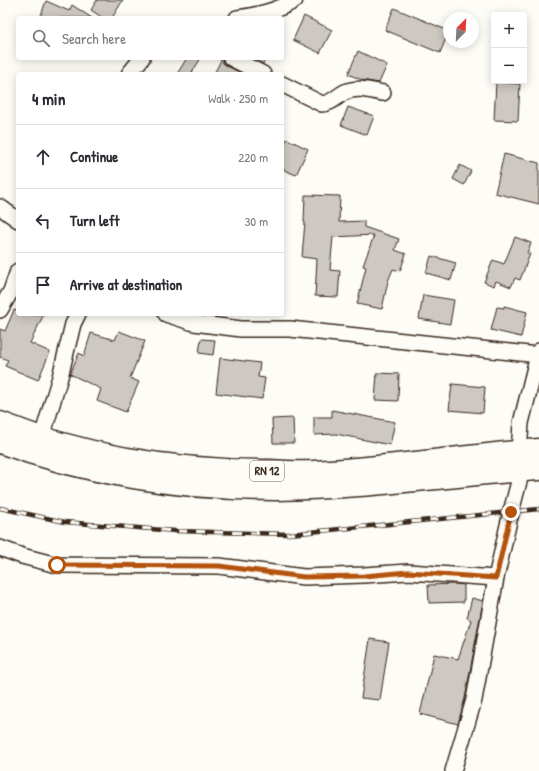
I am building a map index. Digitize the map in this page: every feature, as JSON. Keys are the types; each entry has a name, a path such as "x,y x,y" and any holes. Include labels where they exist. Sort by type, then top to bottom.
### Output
{"highway":[{"name":"RN 12","path":"0,423 84,450 150,463 201,469 313,472 530,460"},
{"name":"RN 12","path":"0,442 82,467 131,477 188,485 276,489 351,486 530,460"}],"street":[{"path":"250,16 289,4 295,0"},
{"path":"131,72 140,60"},
{"path":"235,60 259,72"},
{"path":"284,85 322,104 326,104 345,92 355,88 384,93"},
{"path":"0,207 16,219"},
{"path":"0,310 16,276"},
{"path":"42,437 60,377 73,324 77,316"},
{"path":"172,316 194,323 241,329 290,329 539,353 521,423 530,460 511,512 496,578 474,700 454,771"},
{"path":"0,548 22,556 57,565 219,566 304,577 364,576 408,572 496,578"}],"building":[{"path":"97,0 123,0 113,16 100,16 91,10"},
{"path":"46,1 69,11 72,5 89,16 41,16"},
{"path":"394,8 443,28 443,46 440,53 385,30"},
{"path":"304,16 332,30 320,53 293,40"},
{"path":"358,51 387,65 379,83 362,80 348,74"},
{"path":"186,60 200,60 192,72 178,72"},
{"path":"222,60 223,63 227,66 239,72 215,72"},
{"path":"255,60 265,60 263,64"},
{"path":"496,84 520,84 518,121 494,120"},
{"path":"348,107 374,116 367,135 341,125"},
{"path":"287,139 308,149 296,175 284,170 284,145"},
{"path":"504,154 539,163 539,204 495,193"},
{"path":"460,165 471,171 464,185 453,179"},
{"path":"305,195 340,196 339,222 364,221 364,227 399,239 395,250 406,254 400,271 393,269 388,281 382,309 357,304 366,267 363,266 374,235 333,237 330,270 340,271 338,297 315,296 317,259 302,257 305,222"},
{"path":"515,237 531,243 527,253 530,254 520,280 515,278 511,287 496,281 494,286 484,282 493,260 504,264"},
{"path":"431,256 456,263 451,280 426,273"},
{"path":"423,295 454,300 450,324 419,319"},
{"path":"504,306 527,312 521,337 491,330 497,307 504,308"},
{"path":"14,310 16,310 16,316 43,316 30,343 50,352 38,380 5,366 8,360 0,357 0,329 5,331"},
{"path":"119,331 145,341 130,378 139,382 126,412 97,401 101,389 70,374 79,353 84,356 91,333 115,340"},
{"path":"201,339 215,340 213,355 199,353"},
{"path":"220,358 260,363 258,377 265,378 262,399 216,393"},
{"path":"377,373 399,374 398,401 375,400"},
{"path":"452,384 485,387 483,413 449,410"},
{"path":"332,410 395,422 390,445 336,434 314,435 314,417 332,417"},
{"path":"293,418 294,443 273,443 272,419"},
{"path":"428,585 464,585 464,602 429,603"},
{"path":"472,598 483,601 465,698 458,724 420,714 434,654 458,659 471,620 467,618"},
{"path":"370,639 389,642 380,700 361,698"}],"railway":[{"path":"0,508 65,522 175,531 290,534 539,509"}],"route":[{"path":"57,565 219,566 304,577 364,576 408,572 496,578 511,512"}]}
